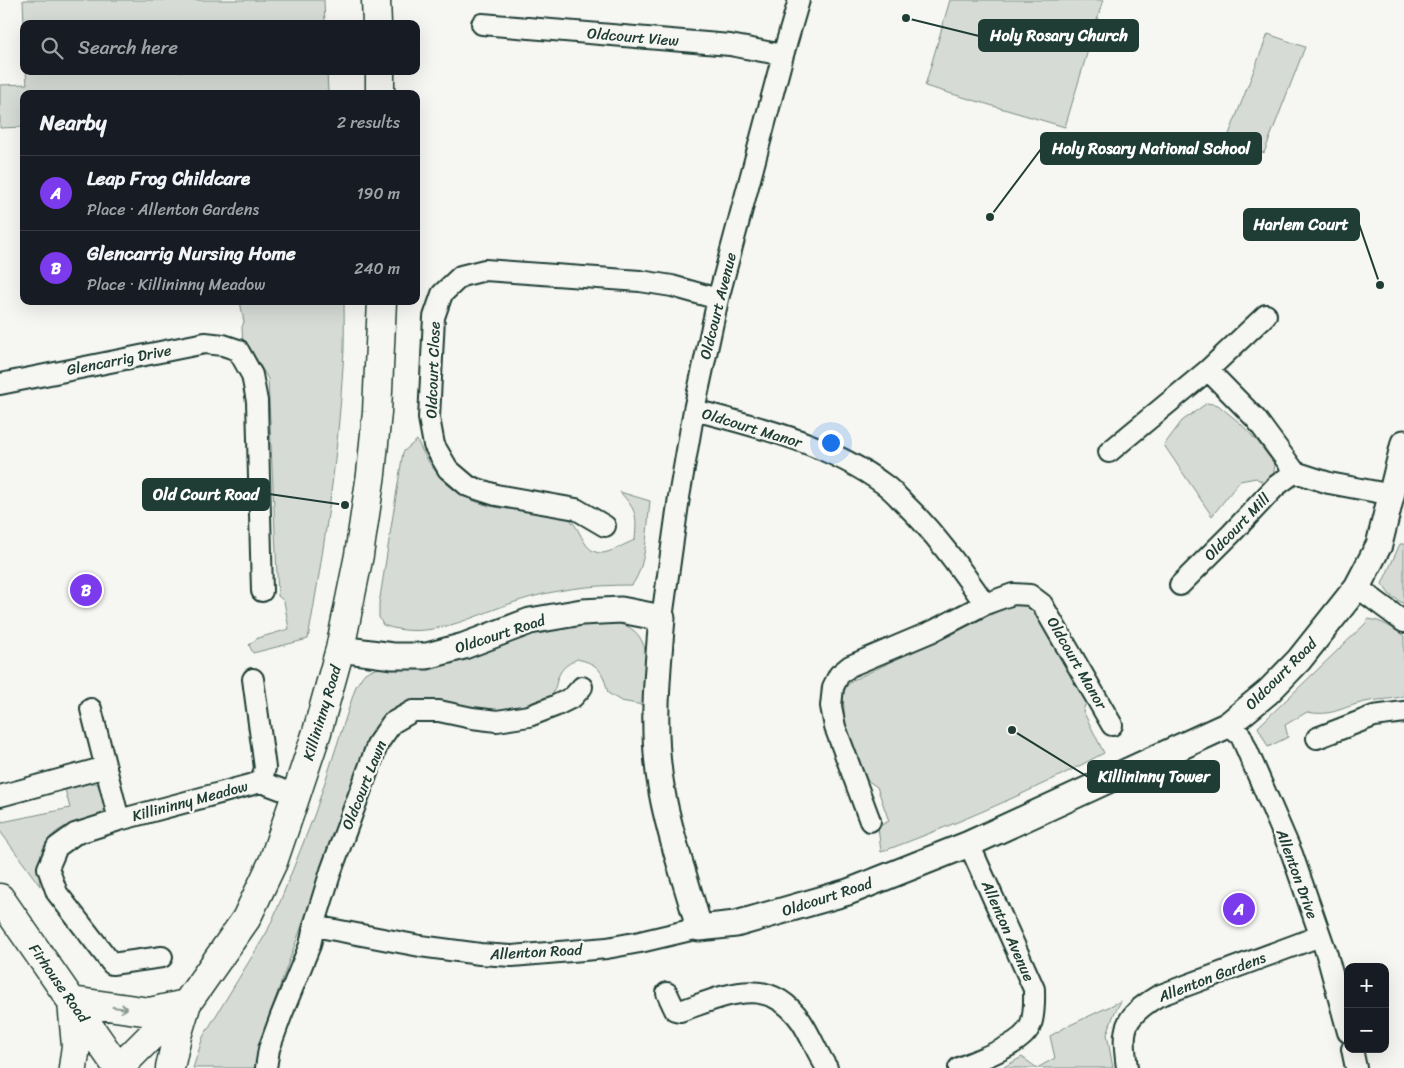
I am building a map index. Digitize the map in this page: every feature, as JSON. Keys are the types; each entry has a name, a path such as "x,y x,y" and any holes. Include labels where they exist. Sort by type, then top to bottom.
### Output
{"main road":[{"path":"376,0 377,20"},
{"path":"380,75 380,90"},
{"name":"Killininny Road","path":"118,1068 187,1003 246,919 273,862 317,732 340,649 359,556 371,474 378,402 382,305"},
{"name":"Firhouse Road","path":"0,898 118,1068"},
{"path":"73,1068 76,1046 72,1001 150,1012 187,1003"},
{"path":"170,1068 187,1003"}],"street":[{"name":"Oldcourt Avenue","path":"662,618 679,497 694,410 718,298 783,55 800,0"},
{"name":"Oldcourt View","path":"482,24 730,45 783,55"},
{"name":"Oldcourt Close","path":"605,526 576,509 496,495 468,486 448,469 434,446 429,418 434,317 442,294 461,276 485,270 640,281 672,286 718,298"},
{"path":"1109,452 1208,370 1266,315"},
{"name":"Glencarrig Drive","path":"0,384 205,343 223,344 238,350 252,375 257,402 262,591"},
{"path":"1208,370 1256,419 1295,472 1329,483 1392,494"},
{"name":"Oldcourt Manor","path":"694,410 782,435 846,460 886,485 925,524 985,604"},
{"name":"Oldcourt Road","path":"699,928 736,924 848,892 969,844 1228,724 1268,692 1299,660 1357,587 1379,545 1404,444"},
{"name":"Oldcourt Mill","path":"1180,585 1276,486 1295,472"},
{"path":"1357,587 1404,622"},
{"name":"Oldcourt Manor","path":"870,821 835,727 831,706 833,687 839,675 850,666 933,630 985,604 1012,594 1030,595 1042,604 1112,725"},
{"name":"Oldcourt Road","path":"340,649 393,656 427,656 464,646 530,621 573,614 621,610 662,618"},
{"path":"662,618 657,672 656,718 659,772 666,815 699,928"},
{"name":"Killininny Meadow","path":"253,679 265,768 262,782"},
{"name":"Oldcourt Lawn","path":"266,1068 269,1049 280,1016 310,945 331,870 378,743 392,724 413,711 439,711 497,721 529,716 573,697 582,687"},
{"name":"Killininny Meadow","path":"91,709 119,820"},
{"path":"1318,738 1374,716 1404,712"},
{"name":"Allenton Drive","path":"1228,724 1241,736 1292,854 1327,954 1344,1017"},
{"path":"0,796 106,767"},
{"name":"Killininny Meadow","path":"162,957 112,964 56,893 48,868 57,847 74,834 262,782 296,795"},
{"name":"Allenton Avenue","path":"959,1068 1018,1041 1030,1026 1034,1012 1034,989 969,844"},
{"name":"Allenton Road","path":"314,926 420,946 512,956 607,948 699,928"},
{"name":"Allenton Gardens","path":"1127,1068 1123,1038 1130,1018 1140,1007 1158,996 1320,936"},
{"path":"667,993 675,1010 680,1011 734,993 761,992 782,1001 801,1021 827,1068"},
{"path":"1353,1053 1356,1068"}],"shaded area":[{"path":"23,0 324,0 325,20 24,20"},
{"path":"950,0 1103,0 1065,127 925,86"},
{"path":"1268,34 1305,47 1264,153 1228,137"},
{"path":"26,75 327,75 328,90 20,90 20,127 0,128 0,85 27,84"},
{"path":"241,305 344,305 344,350 338,435 325,537 308,639 253,653 249,645 258,638 289,629 284,601 278,596 268,379 249,346 243,344 242,327 244,322"},
{"path":"1207,403 1218,405 1240,423 1258,442 1275,465 1273,477 1267,485 1256,478 1240,481 1212,516 1164,445 1182,421"},
{"path":"417,440 433,469 448,485 466,497 489,506 564,516 574,524 588,547 600,553 613,550 635,540 635,514 630,504 620,492 650,501 641,567 632,585 587,587 544,594 434,629 417,631 383,625 379,617 379,604 403,452"},
{"path":"1400,544 1404,544 1404,604 1390,595 1382,584"},
{"path":"1023,604 1034,609 1086,702 1083,711 1104,753 994,806 881,852 878,827 889,821 877,787 867,780 845,724 843,695 846,687 853,680 1009,606"},
{"path":"1367,619 1391,627 1404,636 1404,696 1365,702 1324,713 1307,712 1285,725 1288,737 1268,747 1258,727 1366,623"},
{"path":"611,622 631,628 640,637 644,645 647,665 643,705 621,701 608,693 599,670 590,663 577,659 567,665 562,671 551,697 544,702 532,706 509,711 488,712 425,700 411,701 398,706 385,716 372,733 265,1027 255,1068 193,1068 203,1037 267,932 278,907 315,813 356,686 365,673 377,669 436,666 462,660 524,637 556,628"},
{"path":"96,783 99,786 104,800 104,810 99,817 91,821 65,827 50,837 45,844 40,860 40,886 0,831 0,817 2,822 70,808 65,789"},
{"path":"1121,1001 1107,1034 1113,1068 1037,1068 1055,1058 1050,1036"},
{"path":"1022,1057 1037,1068 1002,1068"}],"place":[{"name":"Holy Rosary Church","path":"906,18"},
{"name":"Holy Rosary National School","path":"990,217"},
{"name":"Harlem Court","path":"1380,285"},
{"name":"Old Court Road","path":"345,505"},
{"name":"Glencarrig Nursing Home","path":"86,590"},
{"name":"Killininny Tower","path":"1012,730"},
{"name":"Leap Frog Childcare","path":"1239,909"}]}
